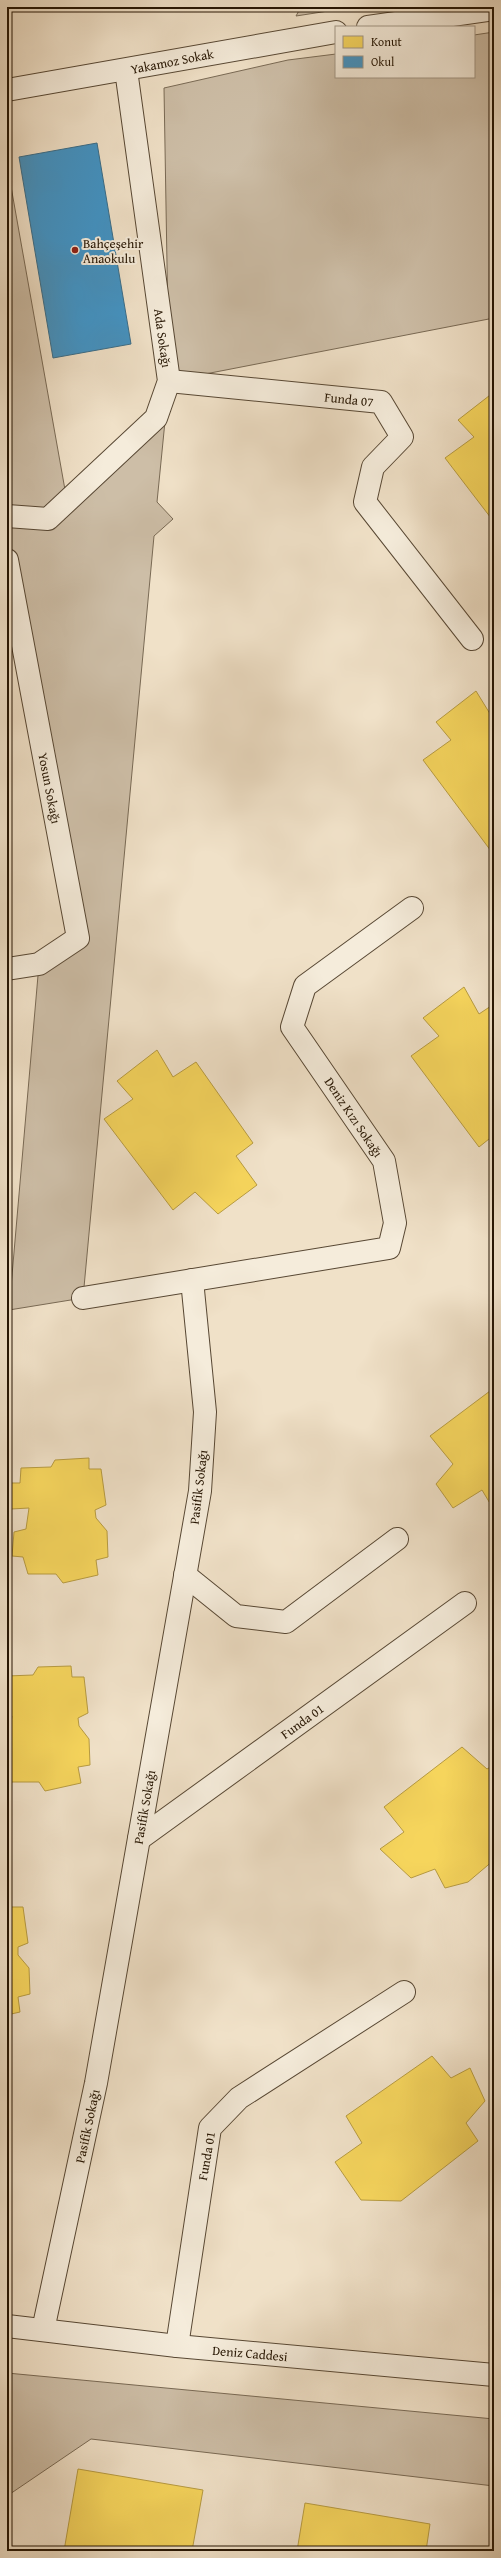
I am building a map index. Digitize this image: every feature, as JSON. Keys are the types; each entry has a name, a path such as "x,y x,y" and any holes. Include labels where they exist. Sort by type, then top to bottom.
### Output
{"street":[{"path":"375,26 494,9"},
{"name":"Yakamoz Sokak","path":"7,90 335,32"},
{"name":"Ada Sokağı","path":"7,516 48,519 156,418 169,381 126,70"},
{"name":"Funda 07","path":"169,381 381,402 402,437 373,467 365,502 472,639"},
{"name":"Yosun Sokağı","path":"7,560 78,938 39,964 7,969"},
{"name":"Deniz Kızı Sokağı","path":"83,1298 389,1248 395,1223 384,1161 292,1027 305,986 412,908"},
{"name":"Pasifik Sokağı","path":"43,2330 96,2083 200,1491 205,1412 192,1280"},
{"path":"185,1575 236,1616 286,1622 398,1539"},
{"name":"Funda 01","path":"138,1840 465,1603"},
{"name":"Funda 01","path":"177,2346 210,2128 239,2098 404,1992"},
{"name":"Deniz Caddesi","path":"7,2326 177,2346 494,2375"}],"shaded area":[{"path":"301,7 354,7 296,16"},
{"path":"494,32 494,318 169,381 164,88 288,60 335,54 335,78 475,78 475,35"},
{"path":"7,164 67,501 156,418 169,381 157,502 173,519 154,536 83,1298 9,1310 39,964 78,938 7,560"},
{"path":"7,2373 494,2419 494,2486 91,2439 7,2496"}],"building: Konut":[{"path":"494,392 494,522 445,458 474,437 458,420"},
{"path":"476,691 492,717 494,716 494,849 491,851 423,760 451,740 436,722"},
{"path":"464,987 479,1014 494,1004 494,1135 479,1147 411,1056 439,1036 423,1018"},
{"path":"157,1050 173,1077 196,1062 253,1143 236,1156 257,1185 218,1214 195,1192 173,1210 104,1119 133,1099 117,1081"},
{"path":"494,1388 494,1510 482,1490 453,1508 436,1484 453,1464 430,1436"},
{"path":"89,1458 89,1469 101,1469 106,1505 95,1510 96,1518 107,1531 108,1557 96,1560 98,1575 63,1583 56,1574 28,1574 23,1557 12,1556 14,1532 26,1529 29,1508 11,1509 9,1483 20,1483 21,1468 51,1467 55,1460"},
{"path":"71,1666 72,1677 84,1677 88,1713 78,1718 79,1726 89,1739 90,1765 78,1767 81,1783 45,1791 39,1782 10,1782 7,1771 7,1738 9,1737 12,1716 7,1716 7,1676 33,1675 38,1667"},
{"path":"462,1747 487,1769 494,1765 494,1860 468,1882 445,1888 435,1869 411,1878 380,1849 404,1832 384,1807"},
{"path":"7,1896 10,1896 11,1907 23,1907 28,1943 18,1947 18,1955 29,1968 30,1994 18,1997 20,2012 7,2015"},
{"path":"432,2056 451,2078 470,2068 485,2101 466,2123 478,2141 401,2201 361,2200 335,2162 362,2143 346,2116"},
{"path":"78,2469 203,2490 192,2551 64,2551"},
{"path":"305,2503 430,2524 426,2551 297,2551"}],"building: Okul":[{"name":"Bahçeşehir Anaokulu","path":"97,143 131,344 53,358 19,157"}],"place":[{"name":"Bahçeşehir Anaokulu","path":"75,250"}]}
